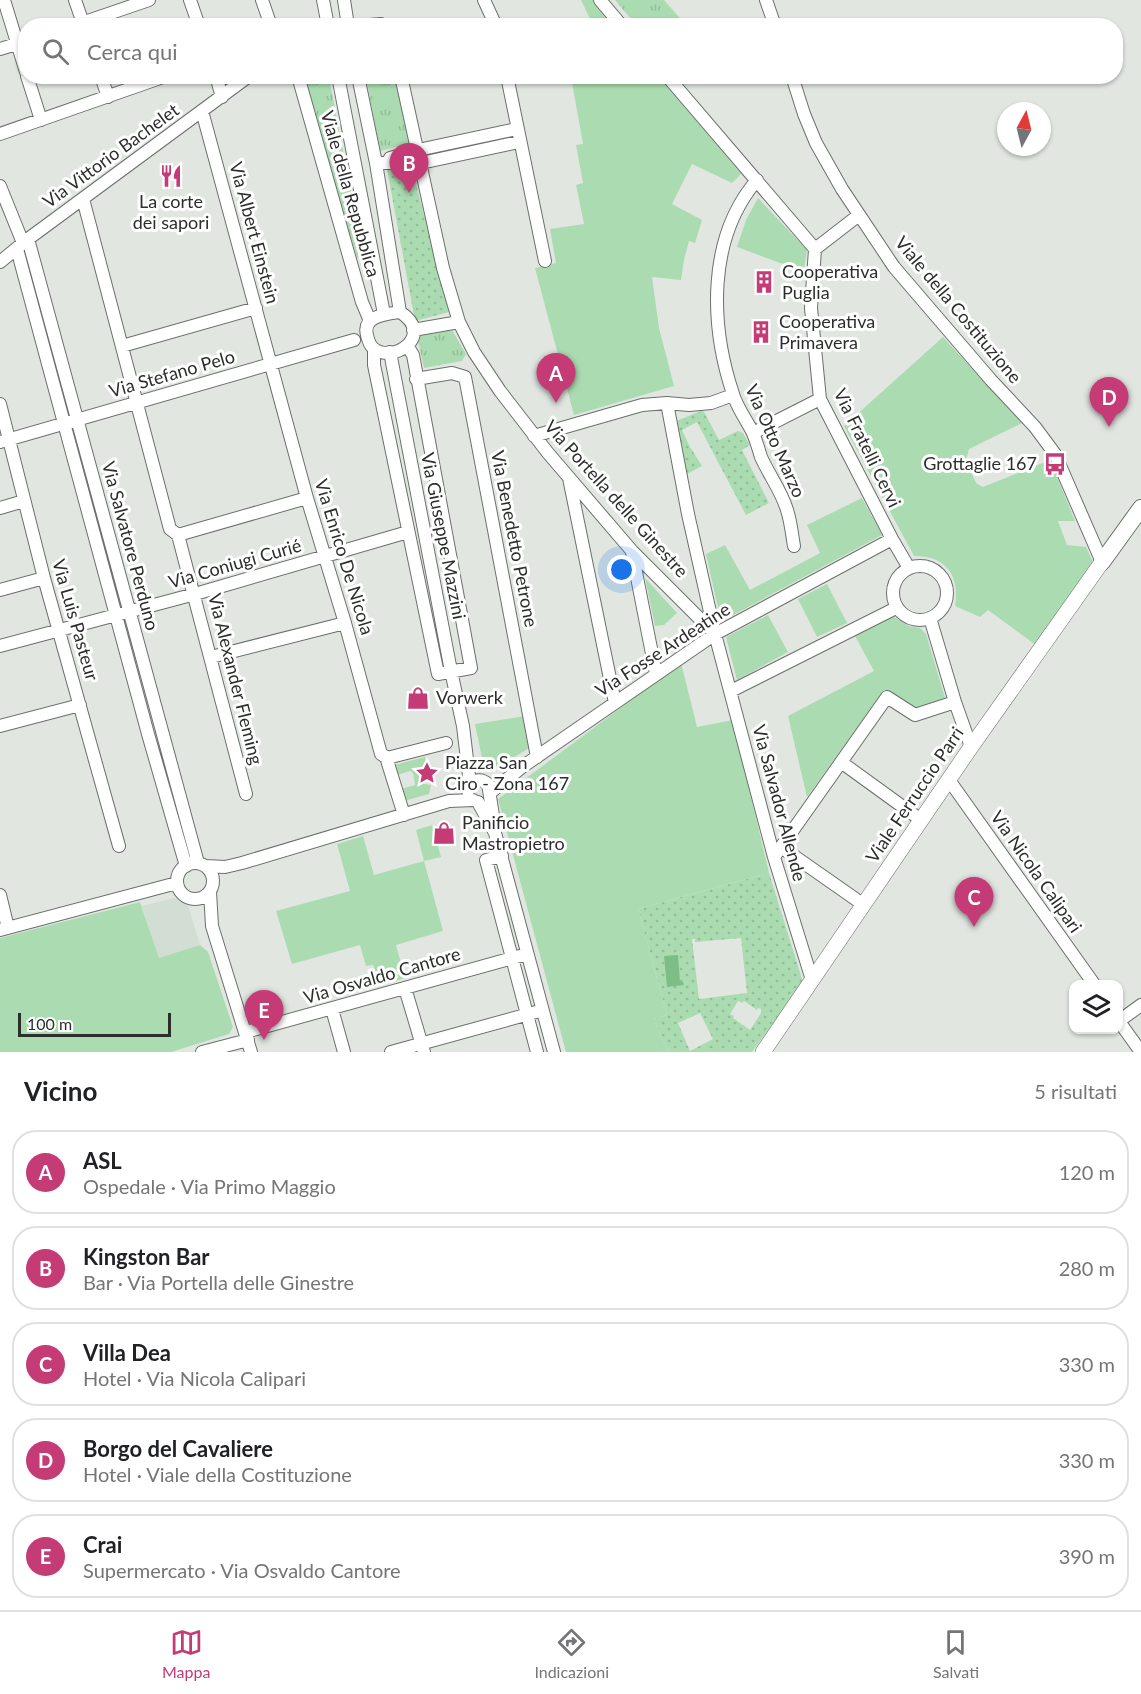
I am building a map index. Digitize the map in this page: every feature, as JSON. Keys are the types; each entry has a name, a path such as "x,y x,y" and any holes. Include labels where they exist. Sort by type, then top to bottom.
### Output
{"main road":[{"path":"1102,562 1141,508"}],"street":[{"path":"4,0 18,35"},
{"path":"75,0 79,18"},
{"path":"97,18 149,0"},
{"path":"190,0 196,18"},
{"path":"262,0 268,18"},
{"path":"323,0 326,18"},
{"path":"344,0 347,18"},
{"path":"484,0 492,18"},
{"path":"600,0 615,18"},
{"path":"766,0 772,18"},
{"path":"0,50 18,44"},
{"path":"30,84 41,120"},
{"path":"104,84 108,97"},
{"path":"0,134 144,84"},
{"path":"218,84 222,97"},
{"name":"Via Vittorio Bachelet","path":"0,262 239,84"},
{"name":"Viale della Repubblica","path":"300,84 368,326"},
{"path":"340,84 384,314"},
{"path":"360,84 376,163 400,312"},
{"name":"Via Portella delle Ginestre","path":"403,84 443,268 459,322 474,352 534,436 632,550 715,634"},
{"path":"509,84 545,261"},
{"path":"674,84 815,249 859,215"},
{"name":"Viale della Costituzione","path":"795,84 816,143 859,215 894,267 1052,449 1102,562"},
{"name":"Via Albert Einstein","path":"202,111 271,364"},
{"path":"376,163 418,150 517,129"},
{"path":"376,163 421,163 519,142"},
{"name":"Via Otto Marzo","path":"757,180 740,205 725,239 718,269 716,299 720,333 733,395 753,433 761,456 787,510 794,546"},
{"path":"0,186 3,206 23,244"},
{"name":"Via Alexander Fleming","path":"83,199 170,529 178,535 195,594 246,794"},
{"name":"Via Salvatore Perduno","path":"23,244 77,419 197,865"},
{"name":"Via Salvatore Perduno","path":"23,244 64,424 116,614 197,865"},
{"name":"Via Fratelli Cervi","path":"815,249 811,308 820,399 909,568"},
{"path":"122,346 256,308"},
{"path":"354,340 372,346 384,352 390,352 408,347 414,330 410,319 400,312 384,314 368,326 372,346 374,364 438,674 471,668 413,355 408,347"},
{"path":"414,330 459,322"},
{"name":"Via Stefano Pelo","path":"4,441 354,340 368,326"},
{"name":"Via Giuseppe Mazzini","path":"390,352 463,726 480,790 502,856 554,1052"},
{"name":"Via Enrico De Nicola","path":"271,364 381,754 387,758 404,815"},
{"name":"Via Benedetto Petrone","path":"416,379 452,373 465,377 537,756"},
{"path":"534,436 642,405 711,403 733,395"},
{"path":"753,433 820,399"},
{"name":"Via Salvador Allende","path":"667,403 688,514 715,634 812,980"},
{"name":"Via Luis Pasteur","path":"0,404 4,441 24,501 119,846"},
{"path":"568,475 615,703"},
{"path":"178,535 307,498"},
{"path":"0,507 24,501"},
{"name":"Via Coniugi Curié","path":"0,646 195,594 408,532"},
{"name":"Via Fosse Ardeatine","path":"480,790 522,766 715,634 892,539"},
{"path":"632,550 657,674"},
{"name":"Viale Ferruccio Parri","path":"763,1052 971,747 1102,562"},
{"path":"928,567 939,574 946,586 944,605 936,615 930,618 918,621 911,619 896,608 892,595 893,588 898,576 909,568 928,567"},
{"path":"0,590 44,578"},
{"path":"731,691 896,608"},
{"path":"930,618 971,747"},
{"path":"211,657 345,623"},
{"path":"864,905 777,852 887,697 915,716 955,702"},
{"path":"0,726 80,705"},
{"path":"387,758 446,744"},
{"path":"841,762 921,820"},
{"name":"Via Nicola Calipari","path":"949,780 1091,980"},
{"path":"242,863 218,878 202,898 193,899 184,895 177,883 178,874 197,865 225,867 242,863 480,790"},
{"path":"502,856 486,860 537,1052"},
{"path":"197,865 212,874 212,926 248,1042"},
{"path":"0,895 4,929 177,883"},
{"path":"193,899 212,926"},
{"name":"Via Osvaldo Cantore","path":"202,1052 248,1042 332,1009 527,954"},
{"path":"405,988 422,1048"},
{"path":"1123,1017 1141,1005"},
{"path":"332,1009 344,1052"},
{"path":"391,1052 422,1048 543,1010"},
{"path":"1123,1026 1141,1052"}],"shaded area":[{"path":"174,898 188,906 200,945 159,959 142,906"},
{"path":"678,955 680,982 684,985 667,987 664,956"}],"green space":[{"path":"581,0 594,0 610,18 590,18"},
{"path":"615,0 664,0 680,18 630,18"},
{"path":"306,84 330,84 363,257 357,258"},
{"path":"367,84 396,84 411,143 380,151"},
{"path":"572,84 665,84 741,174 732,183 692,164 672,204 702,220 695,243 689,241 681,280 652,277 659,328 674,386 574,415 535,268 556,263 550,229 584,224 576,185 583,183 576,145 583,144"},
{"path":"412,168 449,312 415,321 387,169"},
{"path":"758,198 807,250 804,269 737,247 746,220"},
{"path":"452,330 466,354 462,361 424,368 417,336"},
{"path":"943,337 1022,423 969,449 966,460 976,483 983,487 1050,460 1075,521 1058,521 1067,545 1086,547 1093,562 1037,646 988,610 980,617 955,606 953,577 948,569 935,559 914,556 844,426"},
{"path":"703,410 719,440 738,431 743,433 750,445 742,450 769,503 746,515 697,422 682,430 702,466 687,474 674,422"},
{"path":"862,498 882,535 726,619 720,617 706,554 725,545 750,590 820,553 807,525"},
{"path":"645,578 677,613 664,625 655,626"},
{"path":"827,584 847,623 817,637 798,599"},
{"path":"768,615 788,652 737,680 726,637"},
{"path":"892,616 909,626 920,628 926,634 945,698 913,709 884,690 807,797 788,716 874,671 854,634"},
{"path":"681,663 697,727 733,720 769,873 638,909 667,1015 653,1019 669,1052 566,1052 498,799"},
{"path":"525,716 531,747 493,770 484,768 475,724"},
{"path":"425,757 428,768 423,772 422,778 424,784 431,785 429,794 404,801 401,789 415,785 413,773 410,771 397,775 394,765"},
{"path":"432,825 441,857 424,861 416,830"},
{"path":"363,836 374,875 424,861 443,931 396,945 405,978 373,987 369,976 376,973 373,965 366,966 360,945 292,964 276,911 350,891 337,844"},
{"path":"769,873 803,982 752,1052 669,1052 653,1019 667,1015 638,909","holes":["741,938 747,993 699,999 692,939 695,939 695,942","738,1001 742,1003 744,1001 757,1010 761,1009 761,1013 750,1030 730,1014","700,1013 713,1039 690,1051 678,1023"]},
{"path":"140,902 159,958 200,945 208,952 233,1027 229,1034 171,1052 0,1052 0,938"}],"place":[{"name":"La corte dei sapori","path":"171,176"},
{"name":"Kingston Bar","path":"409,193"},
{"name":"Cooperativa Puglia","path":"764,282"},
{"name":"Cooperativa Primavera","path":"761,332"},
{"name":"ASL","path":"556,403"},
{"name":"Borgo del Cavaliere","path":"1109,427"},
{"name":"Grottaglie 167","path":"1055,464"},
{"name":"Vorwerk","path":"418,698"},
{"name":"Piazza San Ciro - Zona 167","path":"427,773"},
{"name":"Panificio Mastropietro","path":"444,833"},
{"name":"Villa Dea","path":"974,927"},
{"name":"Crai","path":"264,1040"}]}
